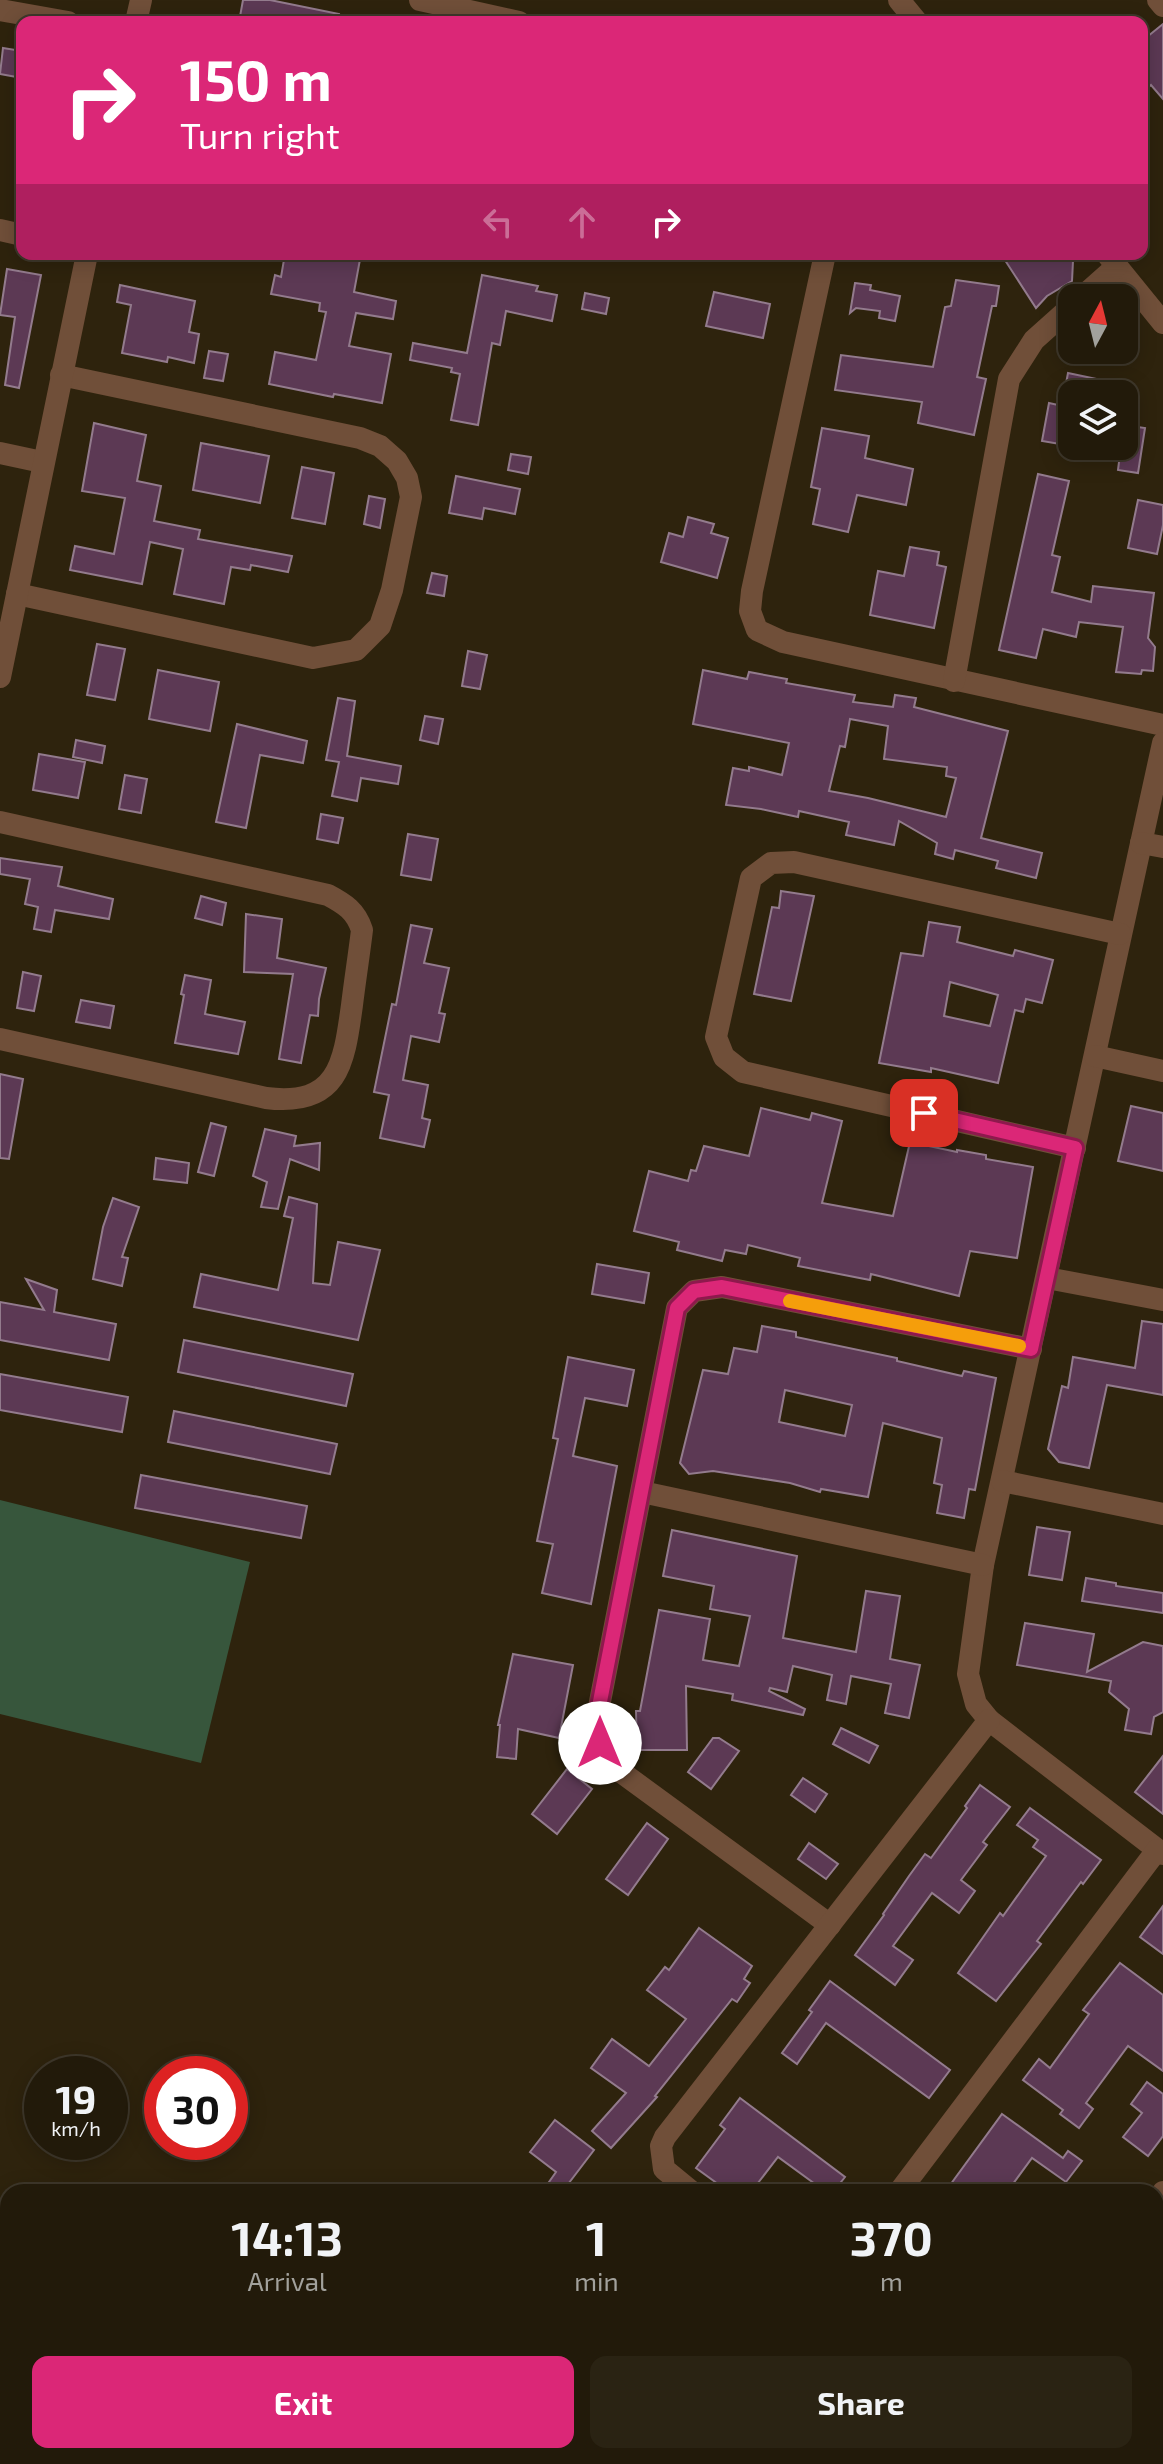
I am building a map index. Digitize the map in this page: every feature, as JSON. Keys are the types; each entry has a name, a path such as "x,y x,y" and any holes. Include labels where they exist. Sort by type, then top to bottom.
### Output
{"street":[{"path":"420,0 492,16"},
{"path":"899,0 912,16"},
{"path":"1158,0 1163,6"},
{"path":"0,10 34,16"},
{"path":"0,676 86,260"},
{"path":"824,260 752,591 750,611 757,630 783,642 1163,725"},
{"path":"1092,284 1112,260 1163,323"},
{"path":"954,681 1009,379 1034,340 1058,319"},
{"path":"17,594 313,658 334,656 356,650 380,626 392,590 411,497 407,478 397,461 380,446 360,438 61,375"},
{"path":"0,453 42,462"},
{"path":"905,2184 1160,1852 989,1720 976,1704 968,1674 983,1565 1120,934 1152,845 1163,743"},
{"path":"0,822 328,895 358,917 362,930 345,1052 333,1079 313,1094 290,1101 0,1039"},
{"path":"1075,1148 743,1072 724,1057 716,1037 751,878 771,863 794,862 1120,934"},
{"path":"1095,1056 1163,1071"},
{"path":"1047,1278 1163,1300"},
{"path":"830,1925 610,1764 600,1743 596,1722 677,1308 694,1291 722,1287 1031,1349"},
{"path":"1002,1481 1163,1514"},
{"path":"642,1492 983,1565"},
{"path":"682,2184 664,2169 661,2146 665,2137 989,1720"}],"green space":[{"path":"0,1500 250,1562 201,1763 0,1714"}],"building":[{"path":"243,0 270,0 339,14 339,16 240,16"},
{"path":"1163,24 1163,99 1151,85 1148,88 1148,36"},
{"path":"3,48 16,50 16,77 0,74"},
{"path":"284,260 360,260 354,292 396,301 393,319 356,313 349,346 391,354 382,403 269,384 275,352 316,360 326,312 319,311 320,303 271,294 275,275 281,277"},
{"path":"1005,260 1072,260 1072,281 1058,284 1058,289 1036,308"},
{"path":"7,269 41,275 19,388 5,385 15,317 0,315"},
{"path":"482,275 538,286 536,291 557,295 552,321 506,311 500,345 492,343 478,425 451,420 460,374 451,372 452,368 410,360 413,343 467,353"},
{"path":"956,280 999,286 977,377 986,379 974,435 918,423 922,402 835,390 841,355 933,367 945,307 951,306"},
{"path":"855,283 871,285 870,290 900,296 895,321 879,318 880,311 856,308 850,313"},
{"path":"120,285 195,301 189,332 199,334 194,363 168,357 167,362 122,353 131,305 117,302"},
{"path":"714,292 770,304 763,338 706,326"},
{"path":"585,293 609,298 606,314 582,309"},
{"path":"209,351 228,354 223,381 204,378"},
{"path":"1068,373 1101,380 1067,380"},
{"path":"1049,403 1058,405 1058,444 1042,441"},
{"path":"94,423 146,435 137,481 161,486 154,521 200,530 198,539 292,556 288,572 251,565 250,570 231,567 224,604 174,594 183,549 150,542 142,584 70,570 75,546 114,554 125,498 82,491"},
{"path":"1138,427 1145,428 1138,473 1118,470 1119,460 1138,460"},
{"path":"822,428 869,436 865,458 913,469 906,505 857,495 848,532 813,524 820,489 811,487"},
{"path":"201,443 269,456 260,503 193,490"},
{"path":"511,454 531,457 528,474 508,470"},
{"path":"302,467 334,473 325,524 292,518"},
{"path":"1038,474 1069,481 1052,555 1060,557 1052,592 1091,602 1093,586 1154,593 1148,638 1155,647 1153,671 1142,670 1141,674 1116,672 1123,627 1079,622 1076,637 1043,629 1036,658 999,650"},
{"path":"456,476 520,489 515,514 484,508 482,519 449,513"},
{"path":"369,496 385,499 380,528 364,524"},
{"path":"1138,500 1163,505 1163,525 1157,554 1128,548"},
{"path":"688,517 714,524 711,533 728,538 717,578 661,562 669,533 683,537"},
{"path":"910,547 939,552 937,565 946,567 934,628 870,615 878,571 904,576"},
{"path":"432,573 447,576 444,596 427,593"},
{"path":"97,644 125,649 115,700 87,695"},
{"path":"468,651 487,655 480,689 462,686"},
{"path":"158,670 219,682 210,731 149,719"},
{"path":"703,670 747,679 749,672 787,679 786,683 855,695 853,702 893,707 895,695 916,698 914,707 1008,731 981,838 1042,853 1036,878 996,868 998,861 955,850 953,859 935,854 937,843 899,821 894,845 846,835 849,822 799,811 798,817 726,805 733,768 749,771 749,767 782,775 789,743 693,724","holes":["850,719 888,726 884,759 947,767 946,776 956,778 946,817 829,791 840,746 845,747"]},
{"path":"338,698 355,701 347,756 401,766 398,784 361,778 357,801 332,796 339,762 326,760"},
{"path":"425,716 443,719 438,744 420,740"},
{"path":"237,724 307,741 303,763 260,755 246,828 216,822"},
{"path":"76,740 105,746 102,763 73,757"},
{"path":"39,754 85,762 78,798 33,790"},
{"path":"125,775 147,779 141,813 119,809"},
{"path":"321,814 343,818 338,843 317,839"},
{"path":"408,834 438,839 431,880 401,875"},
{"path":"0,858 62,867 58,886 113,899 109,919 55,910 51,932 34,929 38,907 25,904 30,879 0,874"},
{"path":"781,891 814,896 791,1001 754,994 772,907 779,908"},
{"path":"201,896 226,903 222,925 195,918"},
{"path":"246,914 282,919 277,958 326,968 318,1016 310,1015 301,1063 279,1059 293,974 244,972"},
{"path":"929,922 960,927 957,942 1013,956 1015,950 1053,960 1042,1003 1026,999 1023,1012 1015,1010 998,1083 931,1068 931,1072 879,1063 901,953 923,956","holes":["950,982 998,995 990,1026 944,1016"]},
{"path":"411,925 432,929 424,963 449,968 439,1013 445,1014 439,1042 411,1036 403,1080 428,1085 422,1118 430,1120 424,1147 380,1138 389,1095 374,1092 392,1004 396,1005"},
{"path":"23,972 41,976 34,1011 17,1008"},
{"path":"185,975 211,980 205,1014 245,1022 238,1054 175,1043"},
{"path":"81,1000 114,1006 110,1028 76,1022"},
{"path":"0,1074 23,1079 9,1159 0,1158"},
{"path":"1131,1106 1163,1113 1163,1171 1118,1161"},
{"path":"761,1108 810,1120 812,1113 842,1121 822,1203 893,1216 910,1142 1033,1167 1017,1258 970,1251 959,1296 871,1274 870,1280 798,1266 800,1258 748,1245 746,1254 725,1250 722,1261 677,1250 679,1242 634,1231 649,1171 688,1181 691,1170 696,1171 704,1146 749,1156"},
{"path":"211,1123 226,1127 214,1176 198,1172"},
{"path":"265,1129 296,1136 294,1146 320,1143 319,1170 290,1159 278,1209 261,1207 267,1182 253,1176"},
{"path":"156,1158 189,1163 187,1183 154,1179"},
{"path":"289,1197 317,1204 313,1283 330,1285 338,1242 380,1250 358,1340 194,1307 201,1274 278,1290 293,1218 284,1216"},
{"path":"113,1198 139,1207 122,1257 128,1258 122,1286 93,1279 103,1227"},
{"path":"597,1264 649,1273 644,1303 592,1294"},
{"path":"26,1279 57,1290 54,1312 116,1324 109,1360 0,1340 0,1302 44,1310"},
{"path":"1142,1321 1163,1324 1163,1395 1107,1385 1089,1468 1059,1462 1048,1449 1062,1386 1068,1388 1073,1357 1135,1368"},
{"path":"762,1326 796,1332 796,1337 897,1358 897,1361 962,1376 964,1371 996,1378 975,1490 969,1489 964,1518 937,1513 942,1485 934,1483 942,1438 883,1423 868,1497 821,1489 820,1492 790,1483 713,1471 689,1474 680,1463 703,1370 728,1374 734,1348 757,1352","holes":["785,1390 852,1405 845,1436 779,1422"]},
{"path":"184,1340 353,1374 346,1406 178,1372"},
{"path":"568,1357 634,1370 627,1406 585,1398 573,1456 617,1466 591,1604 542,1593 553,1544 537,1541 558,1439 553,1438"},
{"path":"0,1374 128,1397 122,1432 0,1410"},
{"path":"174,1411 337,1444 330,1474 168,1442"},
{"path":"141,1475 307,1506 301,1538 135,1508"},
{"path":"1037,1527 1070,1532 1062,1580 1029,1575"},
{"path":"672,1530 797,1556 783,1638 856,1652 866,1591 900,1596 890,1659 920,1665 909,1718 885,1713 891,1684 851,1676 846,1704 827,1700 832,1675 793,1666 787,1692 770,1688 769,1691 805,1709 803,1715 732,1700 733,1694 686,1686 687,1750 637,1750 636,1711 640,1711 659,1610 710,1619 703,1660 739,1666 750,1616 710,1609 714,1586 663,1576"},
{"path":"1086,1578 1163,1593 1163,1613 1082,1601"},
{"path":"1025,1623 1094,1634 1087,1672 1143,1642 1163,1646 1163,1712 1154,1717 1151,1734 1125,1730 1129,1709 1109,1692 1111,1681 1017,1665"},
{"path":"513,1654 573,1665 559,1738 518,1729 516,1759 497,1757 498,1725"},
{"path":"841,1728 878,1746 869,1763 833,1744"},
{"path":"713,1738 719,1738 739,1751 711,1789 688,1772"},
{"path":"1163,1756 1163,1814 1135,1792"},
{"path":"567,1769 592,1789 557,1834 532,1814"},
{"path":"803,1778 827,1794 815,1812 791,1795"},
{"path":"980,1785 1010,1807 983,1842 987,1845 961,1880 975,1891 959,1913 932,1893 893,1946 913,1960 895,1985 855,1955 925,1854 931,1858"},
{"path":"1030,1808 1101,1860 1037,1941 1041,1944 996,2001 958,1973 1000,1913 1003,1916 1046,1856 1033,1847 1038,1840 1017,1825"},
{"path":"647,1823 668,1839 628,1895 606,1879"},
{"path":"809,1843 838,1864 826,1879 798,1859"},
{"path":"1163,1906 1163,1954 1140,1937"},
{"path":"699,1928 752,1966 744,1979 750,1983 737,2002 732,1999 657,2097 611,2148 592,2131 626,2093 591,2068 612,2039 649,2066 686,2019 647,1990 665,1967 669,1970"},
{"path":"1120,1963 1163,1995 1163,2071 1128,2046 1086,2103 1093,2109 1079,2128 1060,2114 1063,2110 1023,2080 1039,2059 1050,2068 1089,2014 1083,2010"},
{"path":"830,1981 950,2070 929,2098 826,2023 797,2064 782,2053"},
{"path":"1147,2082 1163,2094 1163,2136 1148,2156 1123,2137 1142,2113 1131,2104"},
{"path":"740,2098 845,2177 839,2184 815,2184 778,2157 757,2184 718,2184 696,2168 725,2129 720,2125"},
{"path":"1002,2114 1063,2158 1068,2151 1082,2161 1066,2182 1032,2158 1013,2184 951,2184"},
{"path":"555,2120 594,2150 568,2184 548,2184 556,2172 530,2152"}],"slow traffic":[{"path":"790,1301 1019,1346"}],"route":[{"path":"600,1743 596,1722 677,1308 694,1291 722,1287 1031,1349 1075,1148 924,1113"}]}
